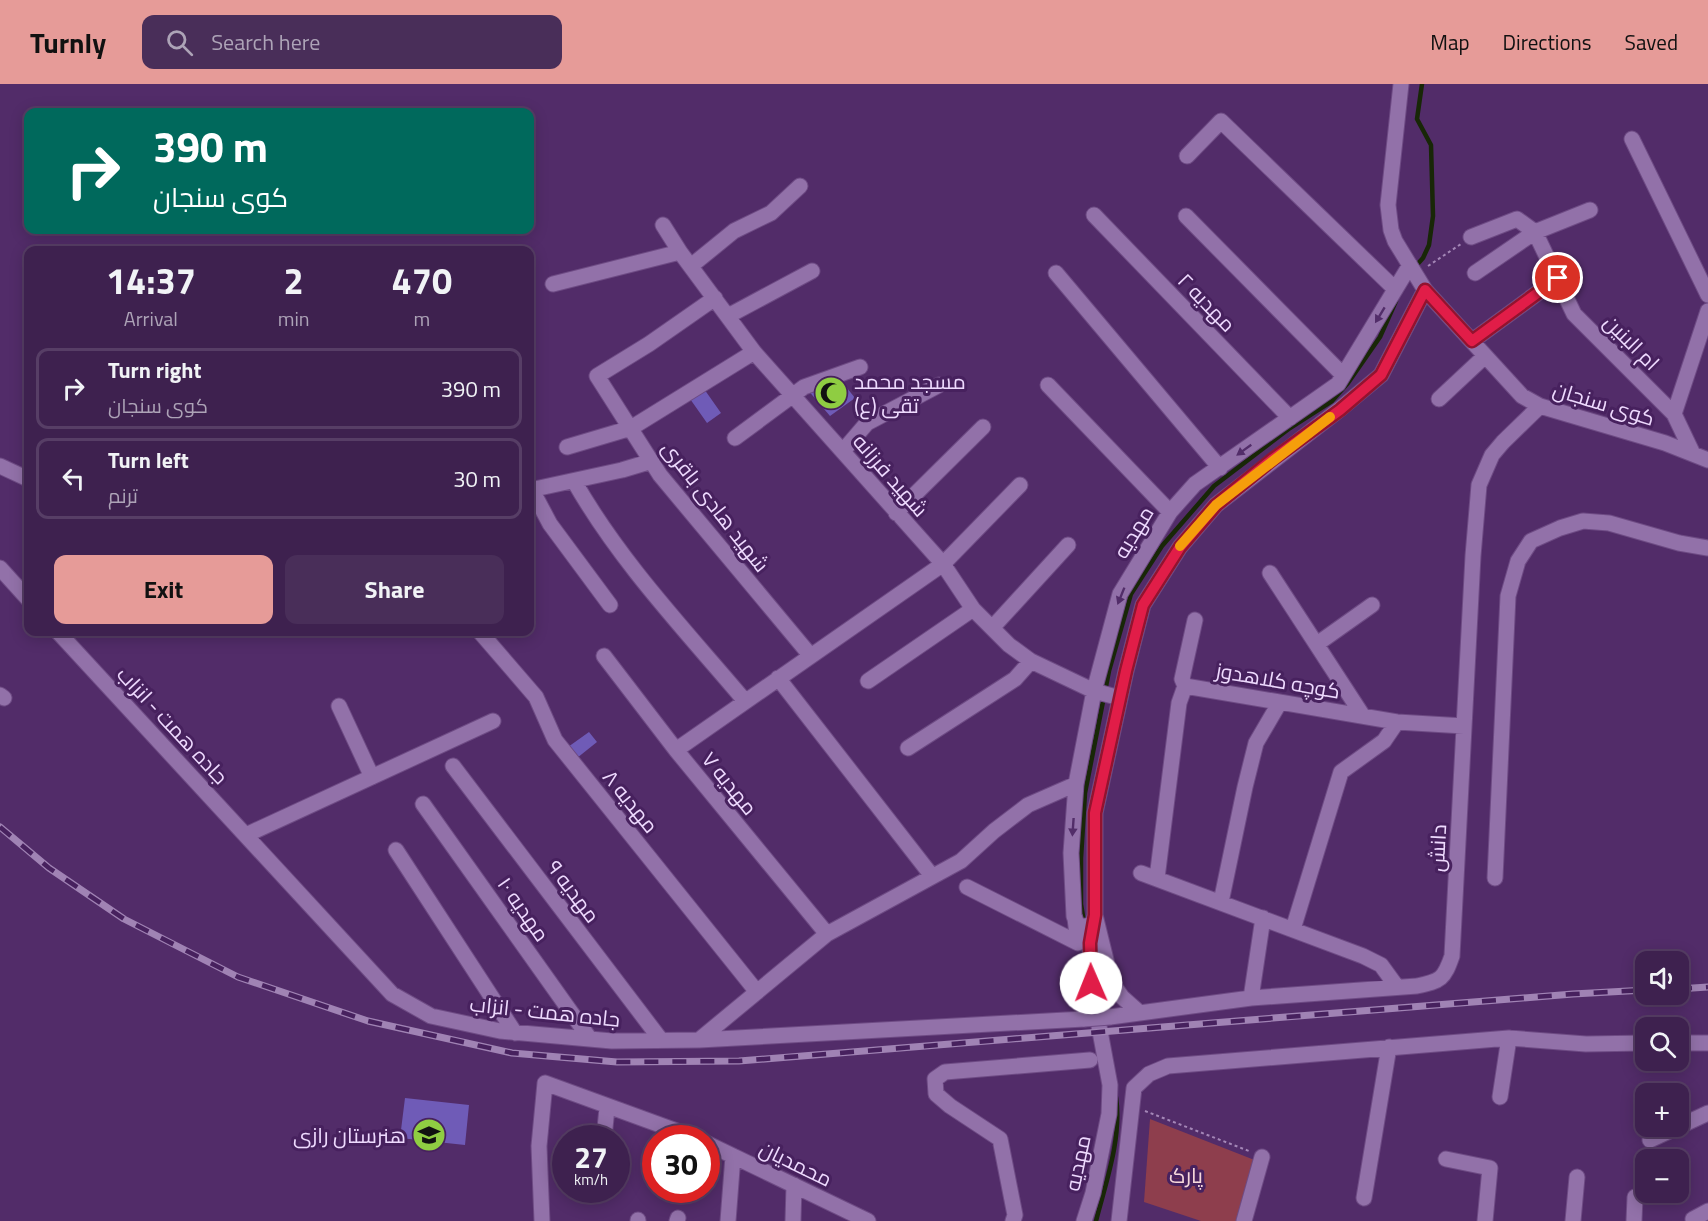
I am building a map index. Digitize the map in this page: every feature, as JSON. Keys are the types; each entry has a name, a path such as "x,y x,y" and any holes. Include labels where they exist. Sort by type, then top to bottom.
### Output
{"street":[{"name":"کوی سنجان","path":"1401,84 1388,205 1395,242 1425,290 1522,396 1540,406 1665,444 1708,460"},
{"path":"1187,156 1221,122 1395,289"},
{"path":"1632,139 1708,295"},
{"path":"690,266 734,231 771,213 800,186"},
{"path":"1475,273 1535,231 1590,210"},
{"name":"مهدیه ۲","path":"1094,215 1290,418"},
{"path":"1186,216 1343,375"},
{"path":"1471,237 1517,219 1535,231"},
{"name":"شهید فرزانه","path":"663,225 690,266 754,352 943,564 973,609 1031,662 1094,691 1120,698"},
{"name":"ام البنین","path":"1535,231 1574,314 1674,414 1693,454"},
{"path":"553,284 680,252"},
{"name":"مهدیه","path":"967,887 1078,944 1071,853 1076,784 1094,691 1120,594 1170,512 1195,484 1338,384 1395,289 1413,269"},
{"path":"728,316 812,271"},
{"path":"1056,273 1220,468"},
{"path":"1472,341 1558,278"},
{"path":"1140,1013 1122,997 1115,987 1094,919 1095,813 1143,605 1180,547 1216,505 1273,459 1340,410 1381,375 1425,290"},
{"name":"شهید هادی باقری","path":"715,298 649,344 597,376 660,475 810,655"},
{"path":"1674,414 1708,311"},
{"path":"567,447 631,428 754,352"},
{"path":"1439,399 1485,356"},
{"path":"735,438 804,387 860,367"},
{"path":"843,451 867,423 939,385"},
{"path":"1048,385 1170,512"},
{"name":"دانش","path":"1084,1019 1251,998 1417,986 1437,981 1447,970 1452,956 1473,556 1479,484 1492,455 1540,406"},
{"path":"896,513 983,428"},
{"path":"534,489 652,461"},
{"path":"0,466 24,477"},
{"path":"574,481 591,510 637,573 745,701"},
{"path":"676,750 943,564 1020,485"},
{"path":"534,495 550,524 610,605"},
{"path":"1495,878 1509,596 1518,561 1532,541 1560,528 1584,521 1609,523 1679,543 1708,548"},
{"path":"992,628 1068,545"},
{"path":"0,568 24,595"},
{"name":"کوچه کلاهدوز","path":"1270,573 1364,716"},
{"path":"1317,644 1372,605"},
{"path":"868,681 973,609"},
{"path":"1157,878 1179,703 1185,686 1182,679 1195,620"},
{"name":"جاده همت - انزاب","path":"62,636 392,994 431,1016 500,1031 612,1041 699,1040 1084,1019"},
{"name":"مهدیه ۸","path":"483,636 536,697 555,740 757,992"},
{"name":"مهدیه ۷","path":"604,656 676,750 827,934"},
{"path":"908,748 1015,678 1031,662"},
{"path":"777,678 932,876"},
{"name":"کوچه کلاهدوز","path":"1185,686 1397,722 1464,726"},
{"path":"1221,902 1256,743 1280,702"},
{"path":"339,706 372,777"},
{"path":"246,835 493,721"},
{"path":"1293,929 1341,772 1384,741 1397,722"},
{"name":"مهدیه ۹","path":"453,766 661,1041"},
{"path":"699,1040 827,934 961,861 994,831 1028,805 1076,784"},
{"name":"مهدیه ۱۰","path":"423,804 590,1039"},
{"path":"396,850 515,1033"},
{"path":"1141,873 1293,929 1381,965 1397,987"},
{"path":"1075,917 1077,924 1085,927 1094,919"},
{"path":"1251,998 1263,918"},
{"name":"مهدیه","path":"1084,1221 1093,1192 1109,1114 1110,1085 1091,983 1090,943 1094,919"},
{"path":"1500,1097 1509,1038"},
{"path":"1119,1221 1134,1088 1149,1074 1168,1066 1509,1038 1586,1044 1635,1043"},
{"path":"1689,1043 1708,1043"},
{"path":"1364,1198 1389,1047"},
{"path":"1013,1221 1015,1215 1000,1139 936,1094 935,1078 945,1072 1090,1060"},
{"path":"542,1221 539,1146 545,1083 657,1125"},
{"path":"605,1125 607,1108"},
{"path":"1650,1140 1708,1113"},
{"name":"محمدیان","path":"720,1150 868,1221"},
{"path":"728,1221 733,1156"},
{"path":"1244,1221 1262,1157"},
{"path":"1446,1159 1490,1168 1485,1221"},
{"path":"1573,1221 1577,1177"},
{"path":"793,1221 794,1185"},
{"path":"1634,1221 1635,1197"},
{"path":"1693,1219 1708,1211"}],"path":[{"path":"1413,269 1471,237"},
{"path":"1132,1106 1262,1157"}],"green space":[{"name":"پارک","path":"1150,1119 1257,1161 1237,1221 1201,1221 1144,1202"}],"building":[{"name":"مسجد محمد تقی (ع)","path":"839,378 855,398 830,416 807,389"},
{"path":"702,386 721,413 707,423 688,396"},
{"path":"589,732 597,742 577,758 568,747"},
{"name":"هنرستان رازی","path":"405,1098 469,1105 465,1145 400,1138"}],"waterway":[{"path":"1414,268 1423,258 1429,245 1433,216 1431,145 1417,119 1422,84"},
{"path":"1084,922 1081,904 1081,858 1085,793 1109,671 1131,594 1162,546 1214,486 1290,428 1332,401 1348,383 1380,337 1396,301"},
{"path":"1096,1221 1115,1144 1116,1097"}],"railway":[{"path":"0,827 49,868 124,919 238,977 368,1021 512,1053 617,1062 739,1061 1635,991"},
{"path":"1689,988 1708,987"}],"slow traffic":[{"path":"1180,546 1216,505 1330,417"}],"place":[{"name":"مسجد محمد تقی (ع)","path":"831,393"},
{"name":"هنرستان رازی","path":"429,1135"}],"route":[{"path":"1091,983 1090,943 1095,915 1095,813 1143,605 1180,547 1216,505 1273,459 1340,410 1381,375 1425,290 1472,341 1558,278"}]}
